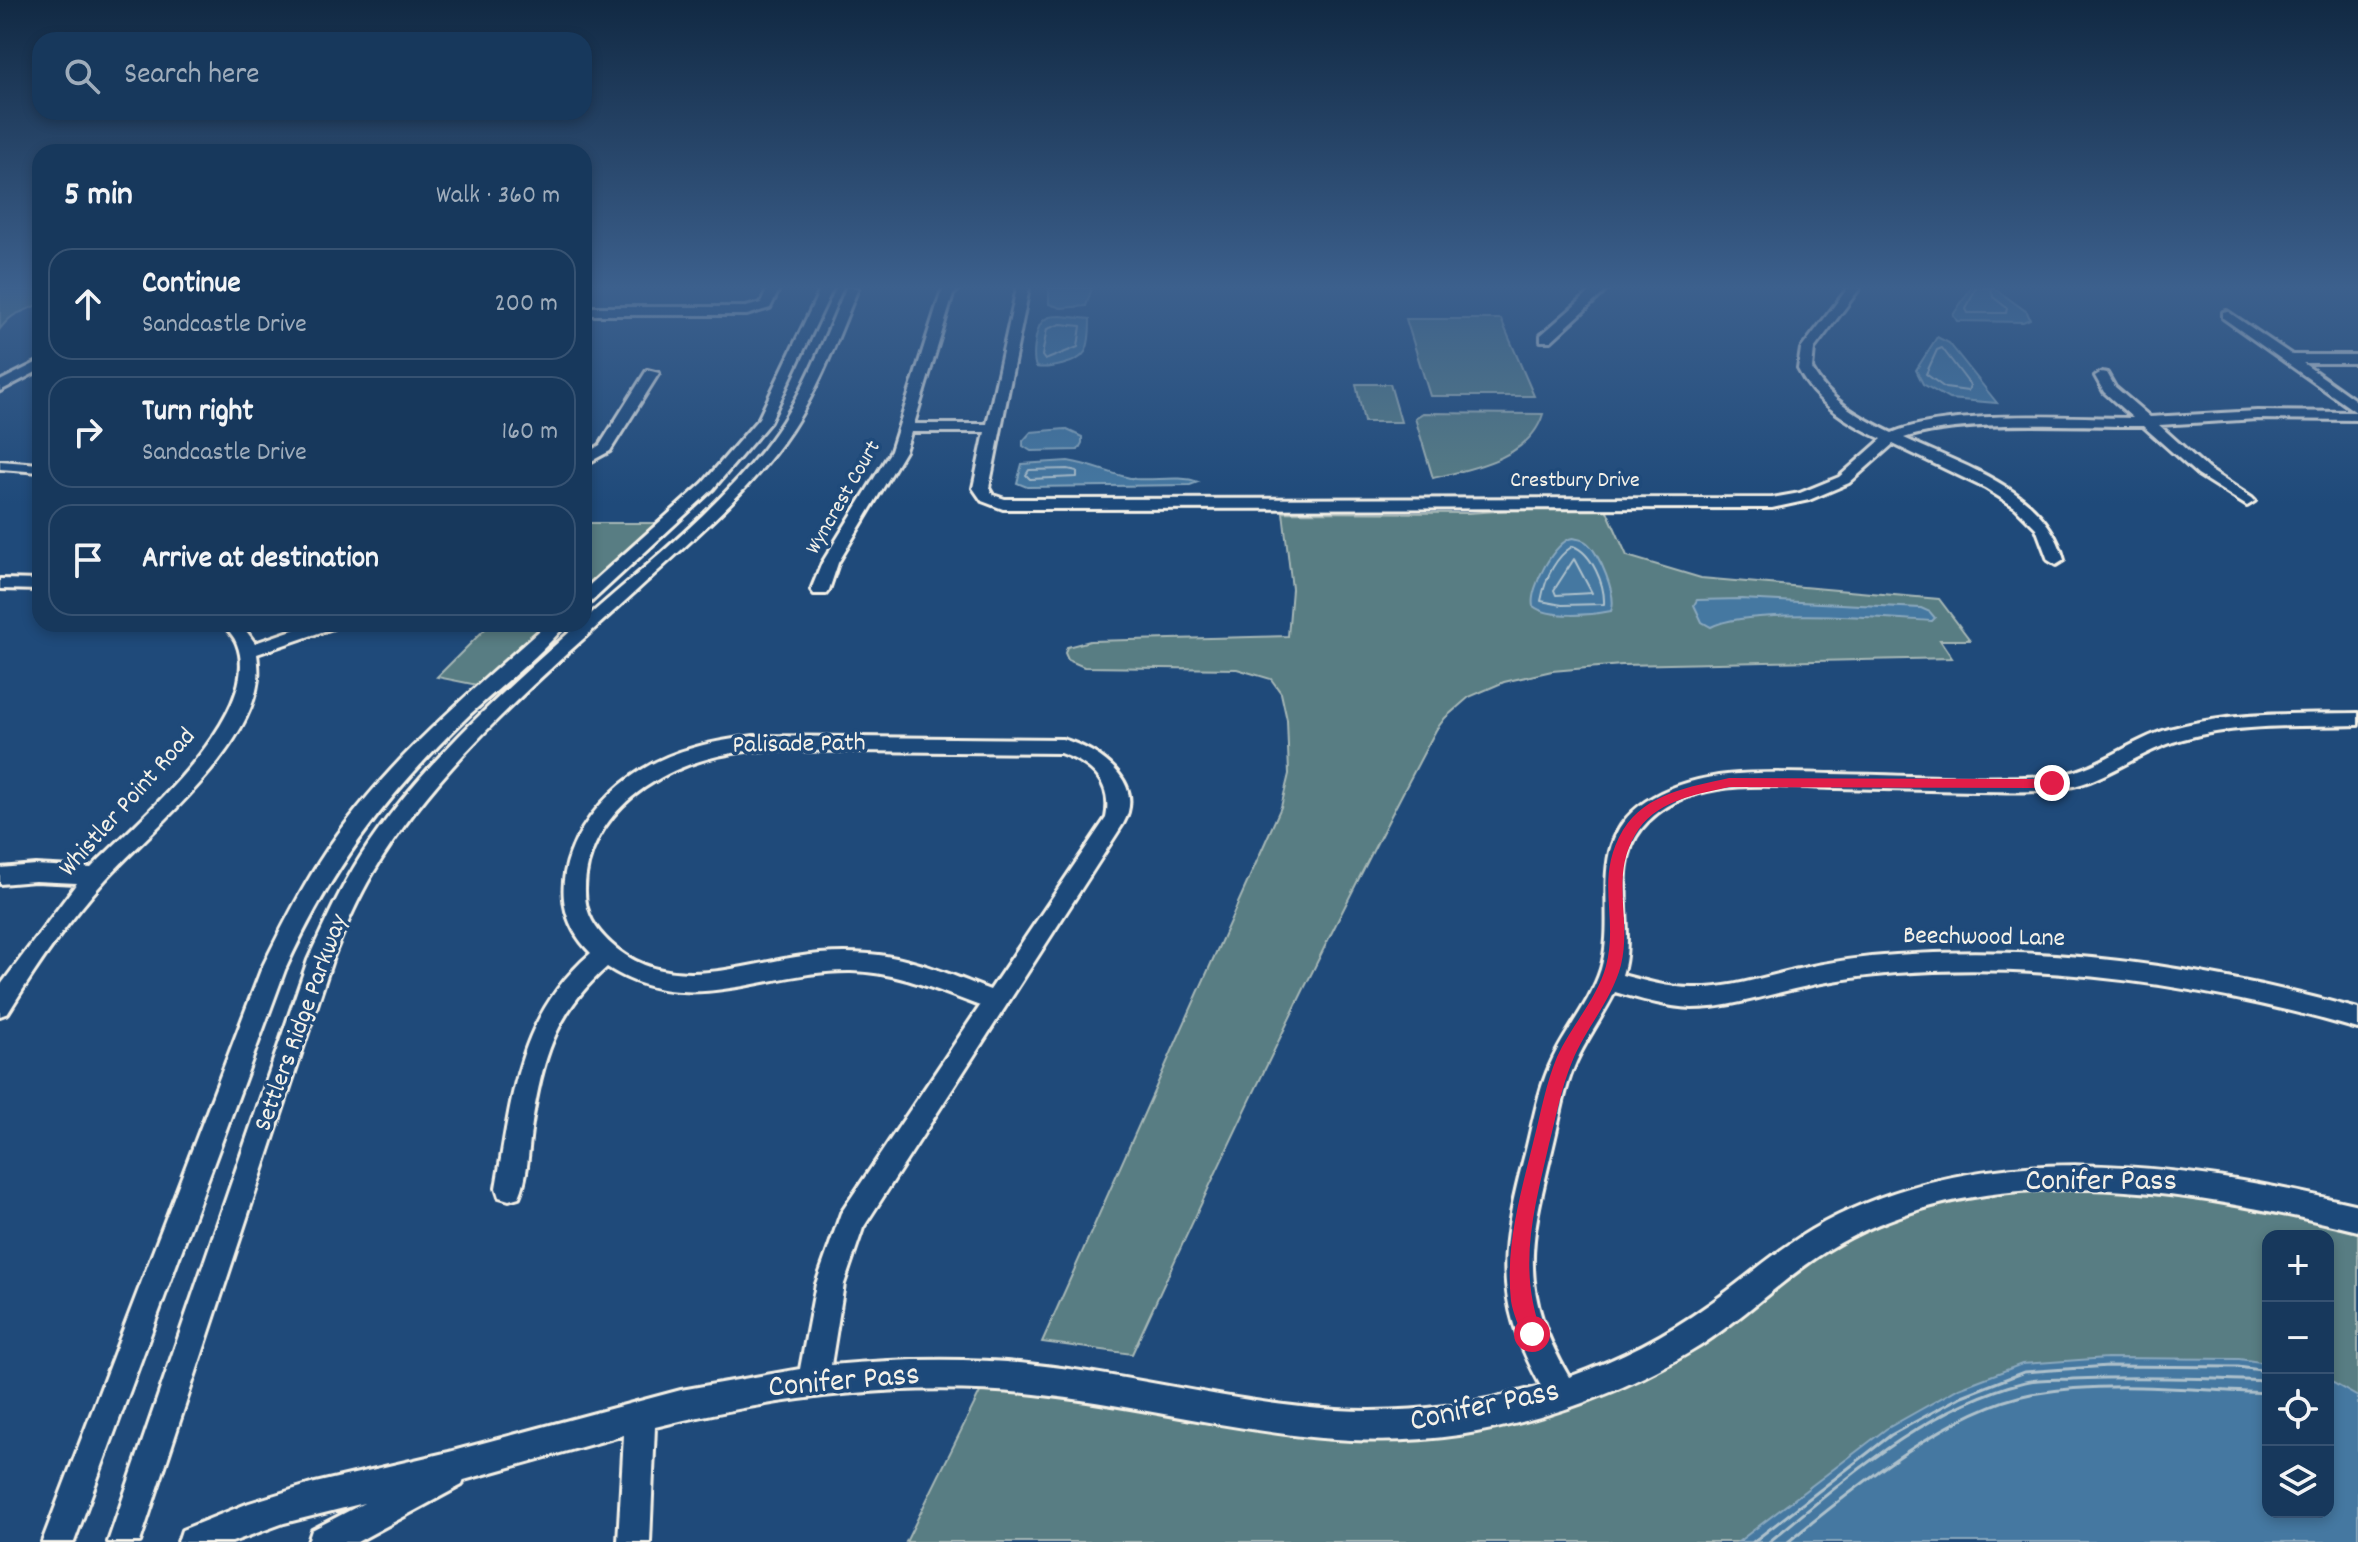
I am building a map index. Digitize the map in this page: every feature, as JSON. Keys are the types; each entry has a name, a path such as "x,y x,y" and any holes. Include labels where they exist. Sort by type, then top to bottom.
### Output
{"street":[{"path":"592,592 708,486 765,419 793,360"},
{"name":"Settlers Ridge Parkway","path":"592,624 754,468 803,402 821,360"},
{"name":"Wyncrest Court","path":"820,590 832,559 897,454 926,360"},
{"name":"Crestbury Drive","path":"1008,360 981,490 990,500 1013,504 1772,503 1804,497 1844,480 1878,447 1894,438 1929,427 1962,423 2146,422 2257,415 2358,416"},
{"path":"1804,360 1806,372 1817,388 1840,407 1998,490 2026,509 2042,525 2056,560"},
{"path":"2291,360 2358,408"},
{"path":"0,387 32,369"},
{"path":"592,456 605,448 652,373"},
{"path":"2102,376 2109,389 2212,479 2247,501"},
{"name":"Wyncrest Court","path":"905,428 994,428"},
{"path":"0,465 32,467"},
{"path":"0,584 32,585"},
{"path":"237,632 249,651 304,632"},
{"name":"Settlers Ridge Parkway","path":"58,1542 267,984 297,917 331,857 398,772 548,632"},
{"name":"Settlers Ridge Parkway","path":"124,1542 320,960 337,921 373,854 401,815 464,744 583,632"},
{"name":"Whistler Point Road","path":"0,1006 42,944 96,876 218,747 234,724 248,688 249,651"},
{"path":"1562,1394 1545,1363 1521,1303 1520,1229 1555,1087 1565,1059 1608,981 1617,945 1618,922 1613,881 1620,851 1640,819 1654,806 1674,796 1729,782 2076,781 2140,746 2180,733 2267,722 2358,719"},
{"name":"Palisade Path","path":"813,1383 830,1284 851,1222 1116,819 1120,806 1114,780 1105,767 1080,751 1041,745 724,745 692,754 635,783 614,800 599,820 577,863 574,907 584,931 605,955 628,969 682,982 737,980 822,963 883,965 995,1002"},
{"path":"0,876 35,873 96,876"},
{"path":"509,1188 527,1085 541,1031 565,990 605,955"},
{"name":"Beechwood Lane","path":"1608,981 1689,998 1724,997 1804,977 1894,964 2052,964 2198,983 2358,1019"},
{"name":"Conifer Pass","path":"194,1542 259,1515 472,1463 640,1416 751,1391 813,1383 898,1376 975,1375 1122,1390 1271,1420 1337,1426 1456,1421 1562,1394 1636,1364 1719,1315 1784,1263 1840,1229 1886,1210 1949,1191 2030,1180 2088,1177 2158,1180 2282,1199 2358,1218"},
{"path":"634,1542 640,1416"},
{"name":"Conifer Pass","path":"324,1542 472,1463"}],"green space":[{"path":"1419,360 1519,360 1534,396 1430,396"},
{"path":"1356,384 1390,384 1401,422 1364,422"},
{"path":"1423,413 1543,414 1536,429 1513,451 1482,465 1433,478 1415,418"},
{"path":"1604,504 1627,556 1701,578 1939,599 1970,640 1940,640 1952,658 1622,665 1552,671 1504,682 1469,697 1436,730 1356,884 1279,1039 1132,1354 1042,1342 1281,807 1289,774 1287,720 1281,693 1271,679 1237,669 1084,667 1068,660 1065,653 1067,647 1090,641 1288,636 1292,589 1283,512 1468,513"},
{"path":"592,523 668,523 592,592"},
{"path":"482,632 548,632 487,687 437,677"},
{"path":"2088,1177 2358,1218 2358,1542 906,1542 988,1376 1337,1426 1594,1382 1886,1210"}],"water":[{"path":"1035,360 1075,360 1055,366 1036,367"},
{"path":"1922,360 1963,360 1997,403 1949,399 1923,384 1916,370"},
{"path":"1065,429 1082,437 1078,450 1031,451 1023,446 1023,441 1031,432"},
{"path":"1068,461 1135,479 1198,482 1190,485 1027,487 1017,483 1022,464"},
{"path":"1573,538 1586,542 1601,564 1610,585 1611,611 1560,614 1533,606 1535,588 1545,566 1559,547"},
{"path":"1741,599 1921,608 1935,618 1932,621 1851,616 1754,617 1711,627 1702,622 1694,605 1697,600"},
{"path":"2107,1358 2239,1359 2262,1362 2262,1518 2334,1518 2334,1383 2358,1397 2358,1542 1738,1542 1886,1429 1959,1388 2022,1364"}],"route":[{"path":"1532,1334 1521,1303 1520,1229 1555,1087 1565,1059 1608,981 1614,963 1618,922 1613,881 1615,864 1629,832 1640,819 1654,806 1674,796 1729,782 2052,783"}]}
